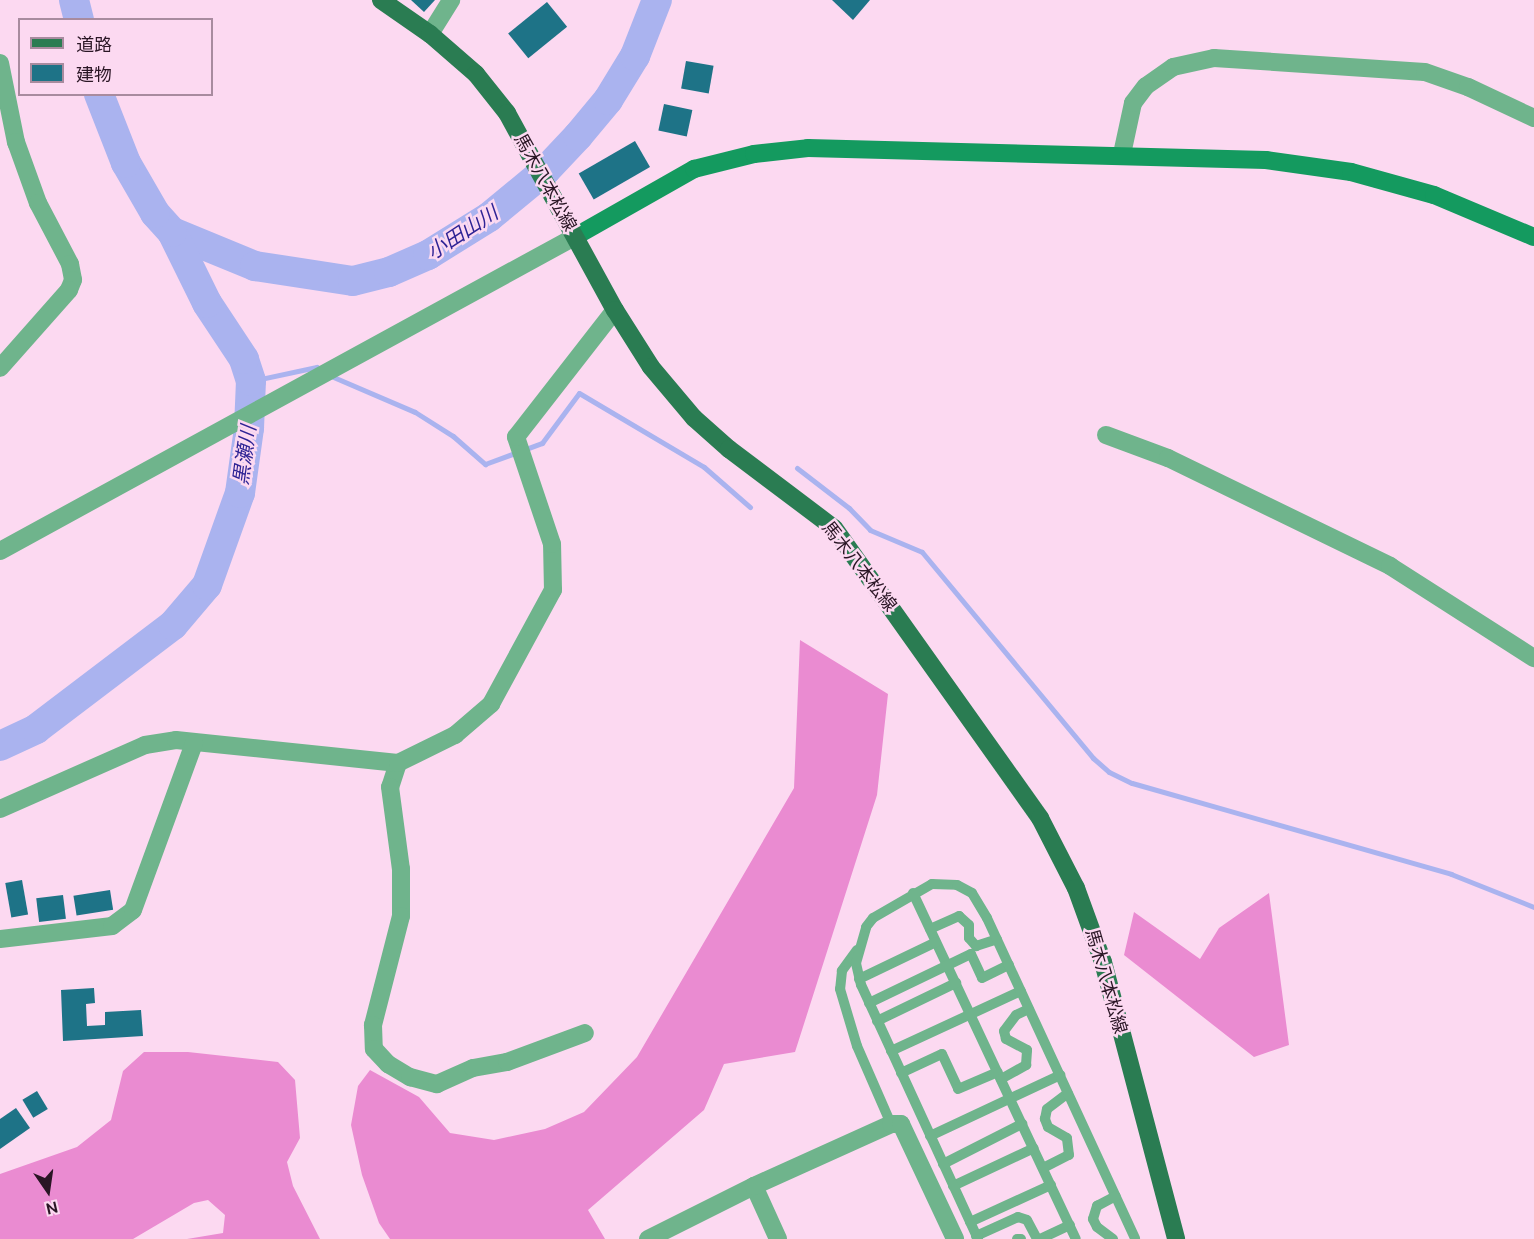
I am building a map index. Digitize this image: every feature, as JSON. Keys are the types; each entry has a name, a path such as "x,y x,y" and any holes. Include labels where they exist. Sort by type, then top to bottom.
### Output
{"main road":[{"name":"馬木八本松線","path":"381,0 430,34 476,74 507,113 615,310 651,366 694,418 729,450 834,528 1040,818 1076,888 1103,962 1176,1239"}],"street":[{"path":"430,34 451,0"},
{"path":"1122,154 1133,103 1146,86 1173,67 1214,58 1425,72 1468,87 1534,118"},
{"path":"0,63 16,142 38,203 70,264 74,280 69,290 0,368"},
{"path":"0,551 694,169 754,154 808,148 1122,154 1266,160 1351,172 1434,195 1534,237"},
{"path":"0,808 145,745 176,740 398,763 455,735 491,704 553,590 552,544 516,437 615,310"},
{"path":"1106,435 1168,458 1369,555 1534,658"},
{"path":"0,939 112,926 133,910 194,743"},
{"path":"398,763 390,787 401,869 401,916 373,1025 374,1049 388,1064 410,1077 437,1084 473,1068 507,1062 585,1033"},
{"path":"648,1239 754,1186 891,1124 901,1124 955,1239"},
{"path":"754,1186 778,1239"}],"lane":[{"path":"891,1124 857,1046 840,989 842,971 859,948 866,927 873,918 932,884 957,885 972,893 997,939 1135,1239"},
{"path":"913,893 1076,1239"},
{"path":"930,929 959,916 969,925 969,938 976,946 997,939"},
{"path":"859,979 936,942"},
{"path":"859,948 859,979 977,1237 1018,1217 1028,1220 1038,1239 1070,1225"},
{"path":"869,1003 971,954 982,978 1009,965"},
{"path":"877,1021 956,983"},
{"path":"891,1051 1021,992"},
{"path":"901,1073 942,1054 958,1089 1026,1065 1027,1050 1006,1038 1004,1031 1016,1015 1029,1009"},
{"path":"930,1136 1060,1075"},
{"path":"1043,1168 1069,1155 1067,1138 1048,1127 1045,1119 1047,1109 1068,1093"},
{"path":"943,1164 1022,1124"},
{"path":"953,1186 1034,1148"},
{"path":"970,1222 1051,1185"},
{"path":"1113,1239 1097,1227 1093,1219 1097,1206 1116,1196"}],"shaded area":[{"path":"800,640 888,694 877,795 795,1052 724,1064 704,1110 588,1210 605,1239 390,1239 379,1223 362,1175 351,1125 358,1086 370,1070 419,1097 450,1133 494,1140 545,1129 584,1112 637,1057 794,788"},
{"path":"1269,893 1289,1045 1254,1057 1124,955 1134,912 1200,959 1219,928"},
{"path":"144,1052 188,1052 278,1062 295,1080 300,1138 287,1162 293,1186 320,1239 187,1239 223,1233 225,1215 208,1200 194,1203 133,1239 0,1239 0,1174 77,1147 111,1120 123,1071"}],"building":[{"path":"411,0 435,0 424,12"},
{"path":"832,0 870,0 853,20"},
{"path":"547,2 567,27 528,58 508,33"},
{"path":"686,61 714,66 709,93 681,89"},
{"path":"664,104 692,110 687,136 658,130"},
{"path":"635,141 650,167 594,199 579,174"},
{"path":"22,880 28,914 11,917 5,883"},
{"path":"110,890 113,910 77,916 73,896"},
{"path":"63,895 66,919 39,922 36,898"},
{"path":"94,988 95,1003 86,1004 87,1026 105,1025 105,1012 141,1010 143,1036 63,1041 61,990"},
{"path":"37,1091 48,1109 33,1118 22,1100"},
{"path":"16,1108 30,1128 0,1149 0,1119"}],"waterway":[{"name":"黒瀬川","path":"74,0 78,18"},
{"name":"小田山川","path":"172,232 255,266 353,281 389,272 428,255 489,217 546,170 578,136 608,100 635,56 657,0"},
{"name":"黒瀬川","path":"0,746 36,729 173,625 207,585 240,493 249,428 251,381 244,359 207,303 172,232 155,213 126,163 100,96"},
{"path":"251,381 317,367 323,371"},
{"path":"331,376 415,412 453,436 485,464 542,443 579,393 704,467 750,507"},
{"path":"797,468 849,508 870,530 922,552 1093,758 1109,772 1132,783 1451,874 1534,907"}]}
